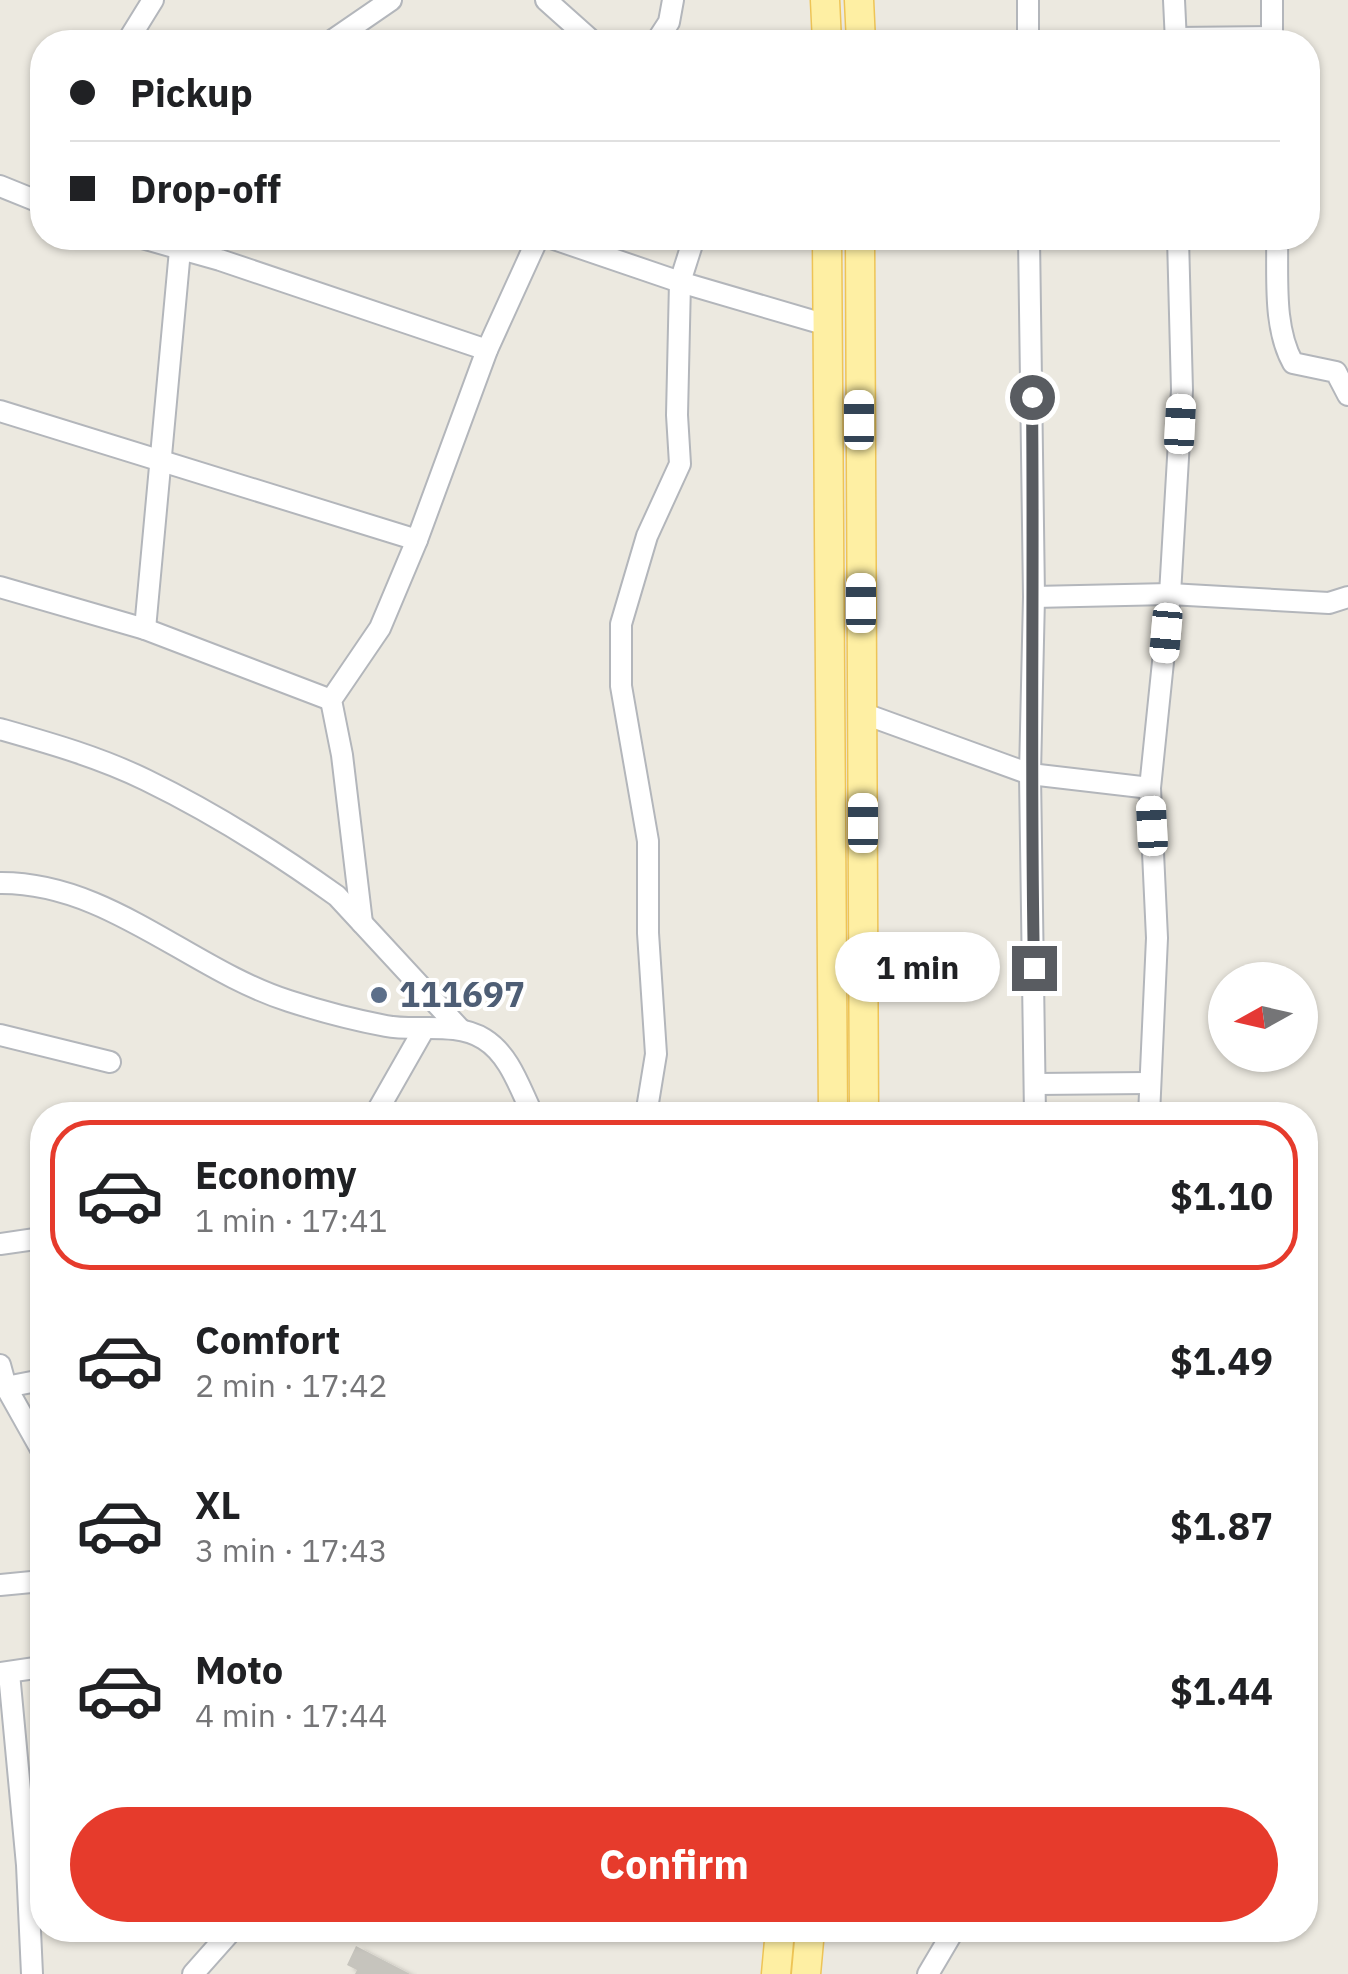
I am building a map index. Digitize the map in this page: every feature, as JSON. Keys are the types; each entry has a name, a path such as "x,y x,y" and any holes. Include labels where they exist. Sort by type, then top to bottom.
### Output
{"main road":[{"path":"825,0 826,30"},
{"path":"859,0 861,30"},
{"path":"827,250 833,1102"},
{"path":"860,250 864,1102"},
{"path":"776,1974 779,1942"},
{"path":"806,1974 809,1942"}],"street":[{"path":"135,30 154,0"},
{"path":"348,30 392,0"},
{"path":"546,0 580,30"},
{"path":"664,30 672,0"},
{"path":"1028,0 1028,30"},
{"path":"1174,0 1176,30"},
{"path":"1272,0 1272,30"},
{"path":"0,186 30,198"},
{"path":"145,629 180,250 488,350"},
{"path":"220,260 223,250"},
{"path":"362,923 342,755 331,700 372,643 418,540 488,350 533,250"},
{"path":"586,250 827,325"},
{"path":"648,1102 656,1054 648,934 648,841 621,686 620,638 626,600 647,536 680,464 680,282 690,250"},
{"path":"1029,250 1034,597 1030,774 1036,1102"},
{"path":"1148,1102 1157,972 1150,788 1170,594 1182,390 1178,250"},
{"path":"1277,250 1285,350 1292,363 1336,372 1348,395"},
{"path":"0,411 418,540"},
{"path":"0,587 145,629 331,700"},
{"path":"1034,597 1170,594 1329,603 1348,597"},
{"path":"862,713 1030,774 1150,788"},
{"path":"0,729 70,750 146,780 227,824 318,883 337,896 460,1029"},
{"path":"0,882 37,886 134,922 288,1001 386,1026 460,1029 484,1039 506,1059 527,1102"},
{"path":"383,1102 424,1029"},
{"path":"0,1035 110,1062"},
{"path":"1036,1084 1148,1083"},
{"path":"0,1244 30,1240"},
{"path":"0,1365 6,1387 30,1430"},
{"path":"6,1387 30,1382"},
{"path":"0,1585 30,1582"},
{"path":"30,1670 4,1673 27,1866 30,1931"},
{"path":"31,1942 32,1974"},
{"path":"193,1974 219,1942"},
{"path":"928,1974 947,1942"}],"building":[{"path":"356,1946 410,1974 355,1974 357,1970 347,1965"}],"place":[{"name":"111697","path":"379,995"}],"route":[{"path":"1032,397 1034,597 1030,774 1034,968"}]}
